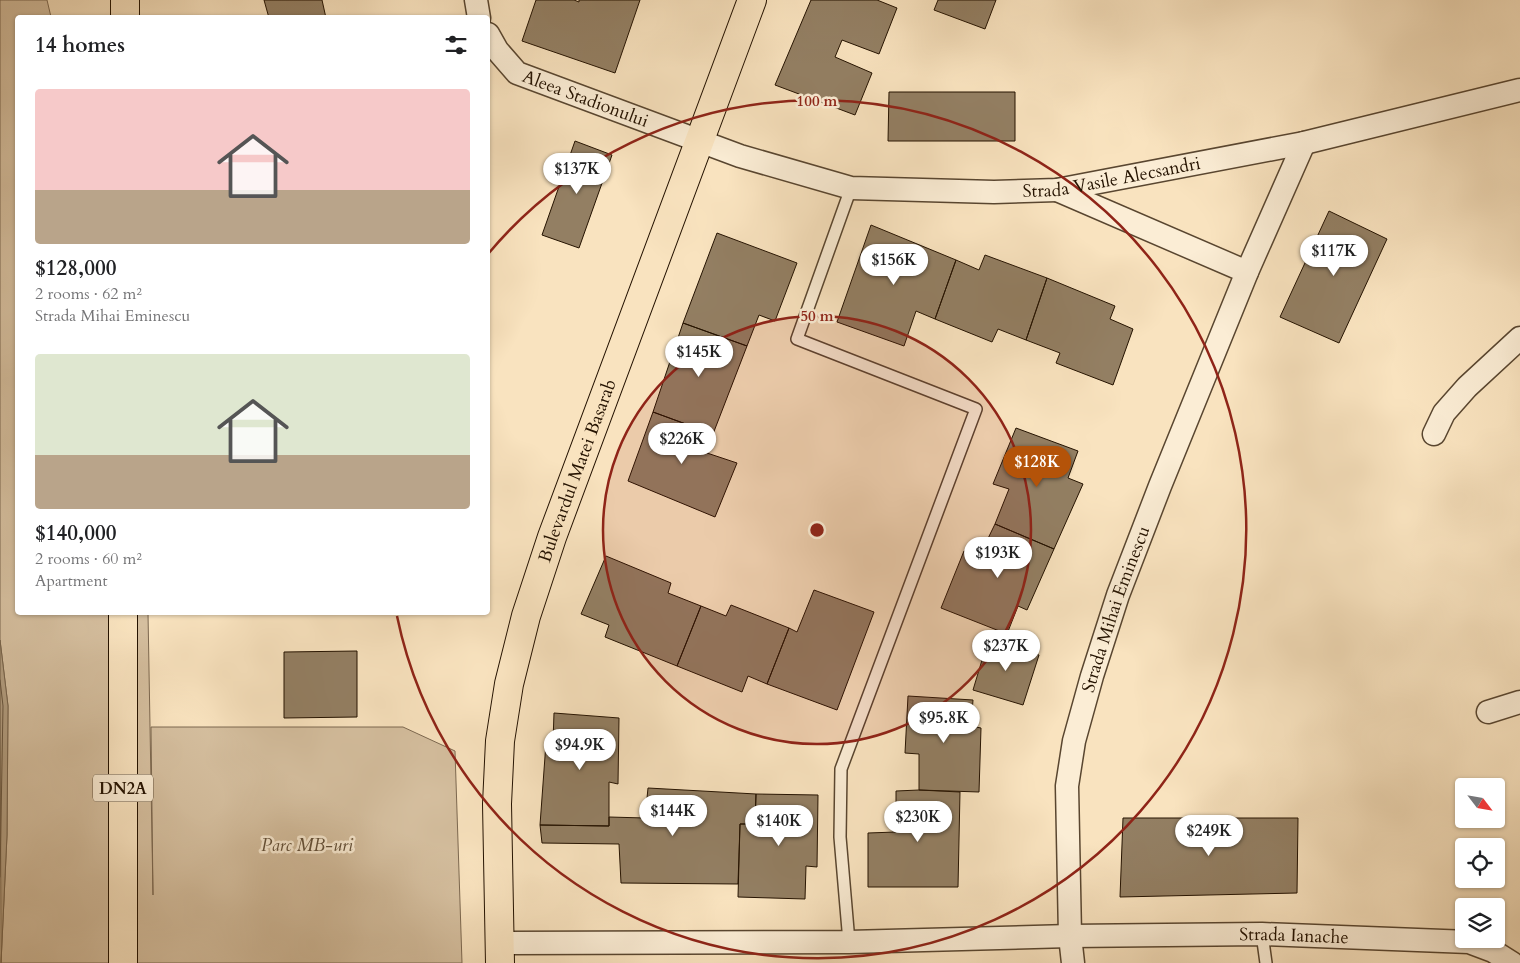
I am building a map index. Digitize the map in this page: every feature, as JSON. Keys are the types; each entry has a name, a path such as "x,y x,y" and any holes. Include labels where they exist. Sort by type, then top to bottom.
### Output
{"main road":[{"path":"125,0 125,15"},
{"name":"Bulevardul Matei Basarab","path":"499,953 497,804 500,741 509,684 526,616 552,536 701,141 752,0"},
{"name":"DN2A","path":"123,615 123,963"}],"street":[{"path":"476,0 478,15"},
{"name":"Aleea Stadionului","path":"490,38 497,50 517,73 701,141"},
{"name":"Strada Vasile Alecsandri","path":"701,141 740,156 851,188 994,192 1057,190 1304,143 1520,90"},
{"name":"Strada Mihai Eminescu","path":"1073,963 1070,936 1067,786 1074,741 1092,676 1122,586 1247,272 1304,143"},
{"path":"1057,190 1247,272"},
{"path":"1434,434 1444,413 1466,387 1520,338"},
{"path":"1488,712 1520,702"},
{"name":"Strada Ianache","path":"499,953 1070,936 1262,934 1469,942 1493,951 1512,963"}],"lane":[{"path":"849,942 840,837 841,770 976,409 797,339 851,188"},
{"path":"1262,934 1266,963"}],"green space":[{"name":"Parc MB-uri","path":"0,0 47,0 51,15 15,15 15,615 148,615 153,895 151,727 403,727 455,751 462,963 1,963 7,835 8,706 0,640"}],"water":[{"path":"0,640 8,706 7,835 1,963"}],"building":[{"path":"264,0 322,0 325,15 268,15"},
{"path":"536,0 574,0 579,2 579,0 640,0 615,73 522,41"},
{"path":"811,0 877,0 897,8 879,54 842,40 835,57 872,73 855,115 775,85"},
{"path":"938,0 996,0 985,29 934,10"},
{"path":"889,92 1015,92 1015,141 888,141"},
{"path":"575,141 612,155 579,248 542,235"},
{"path":"1329,211 1387,239 1339,343 1280,317"},
{"path":"871,225 956,260 935,319 916,311 904,346 837,322"},
{"path":"717,233 797,263 775,321 759,315 747,346 683,323"},
{"path":"985,255 1047,278 1026,340 998,329 992,342 935,319 956,260 979,270"},
{"path":"1047,278 1115,306 1110,319 1133,329 1113,385 1056,363 1060,353 1026,340"},
{"path":"683,323 747,346 713,434 653,412"},
{"path":"653,412 713,434 707,453 737,463 715,517 628,481"},
{"path":"1016,428 1078,451 1068,478 1083,484 1054,549 995,524 1009,489 993,484"},
{"path":"995,524 1054,549 1027,610 1018,606 1007,634 941,608 964,551 980,555"},
{"path":"606,556 671,583 668,593 701,606 677,666 605,637 609,625 581,614"},
{"path":"814,590 874,612 837,710 767,684 789,628 797,632"},
{"path":"731,605 789,628 767,684 748,676 742,692 677,666 701,606 726,616"},
{"path":"988,640 1039,655 1023,705 973,690"},
{"path":"357,651 357,717 284,718 284,652"},
{"path":"908,696 973,700 971,726 981,728 979,792 919,790 919,754 905,753"},
{"path":"554,713 619,718 618,784 609,782 609,826 540,825 546,743 553,742"},
{"path":"648,788 756,794 755,824 740,824 738,884 621,883 619,844 542,843 540,825 609,826 609,817 645,818"},
{"path":"896,791 960,792 958,887 868,887 868,833 896,832"},
{"path":"756,794 818,795 817,867 806,866 805,899 738,897 740,824 755,824"},
{"path":"1123,818 1298,818 1297,893 1120,897"}]}
